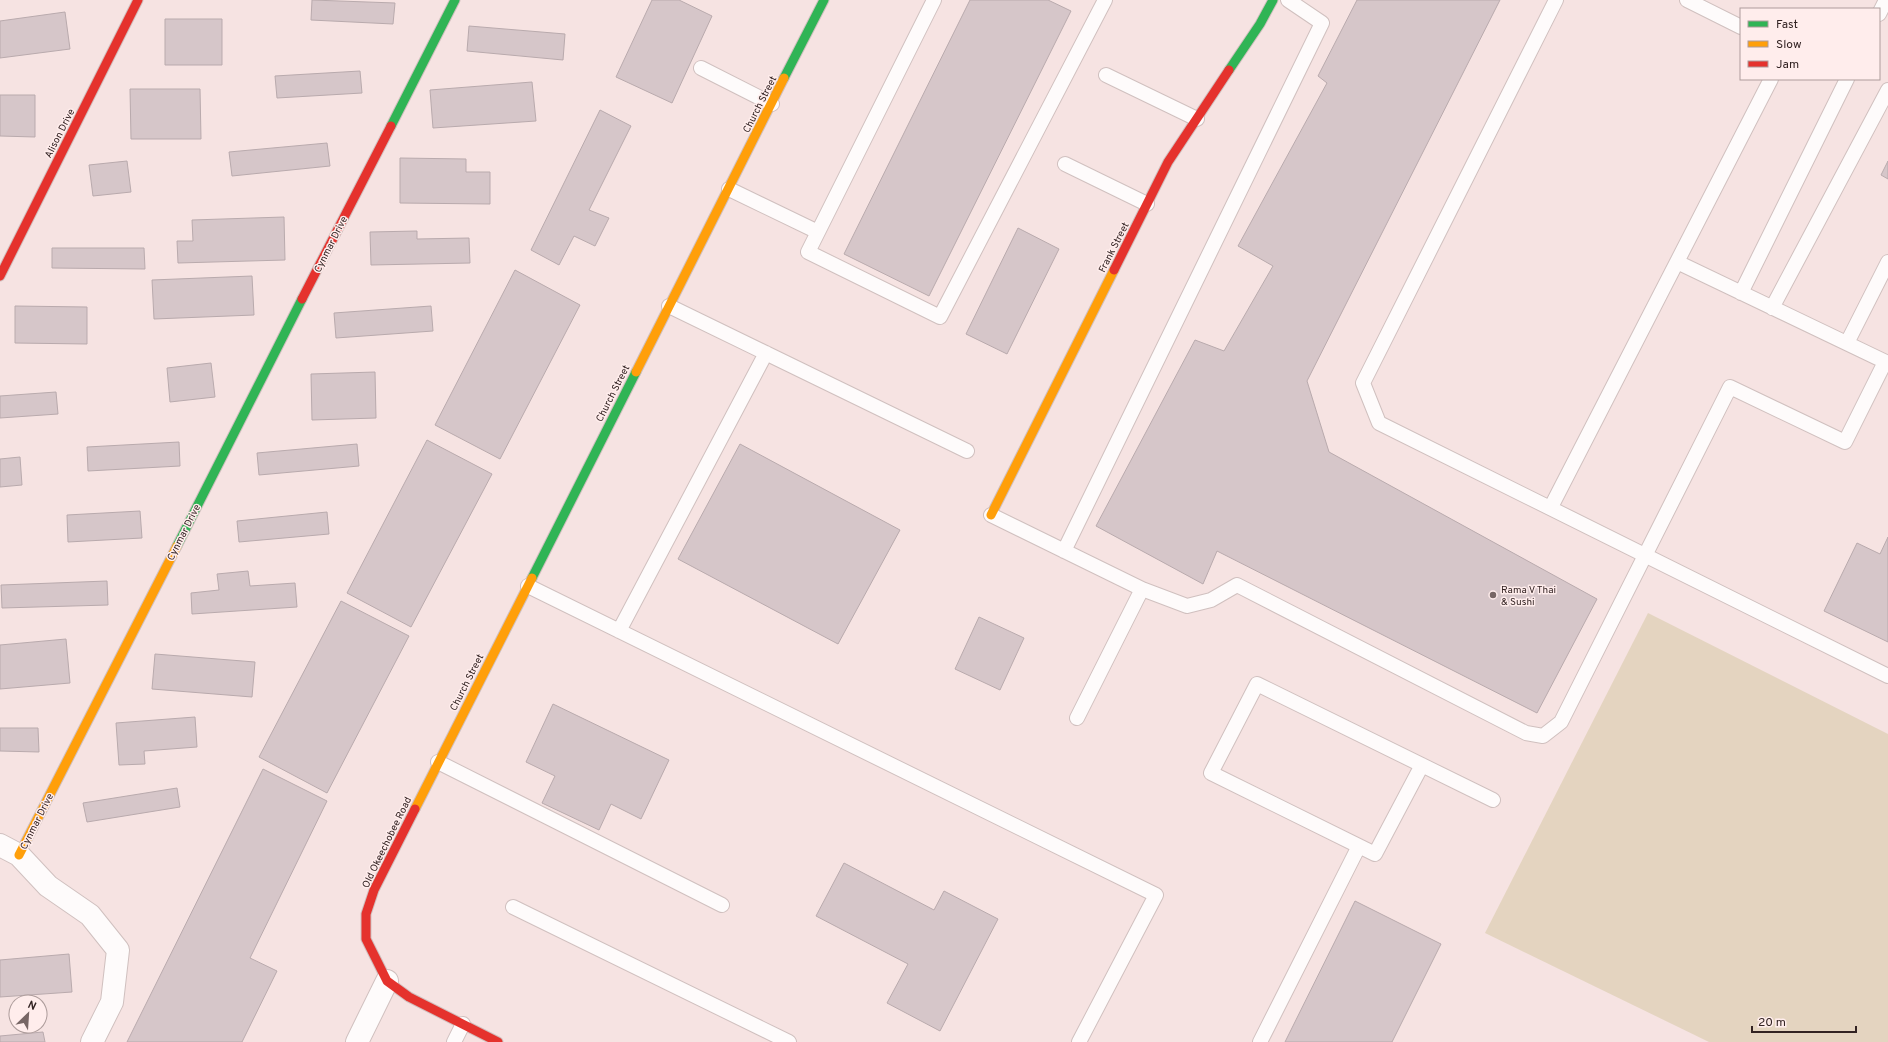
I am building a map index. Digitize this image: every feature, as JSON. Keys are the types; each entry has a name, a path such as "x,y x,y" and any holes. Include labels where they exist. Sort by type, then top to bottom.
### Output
{"street":[{"name":"Alison Drive","path":"0,276 138,0"},
{"name":"Cynmar Drive","path":"92,1042 112,1002 118,950 90,915 48,886 9,850 455,0"},
{"name":"Frank Street","path":"991,515 1168,162 1260,24 1273,0"},
{"name":"Church Street","path":"421,797 772,104 822,1"},
{"name":"Old Okeechobee Road","path":"421,797 374,890 366,914 366,939 387,981 409,997 498,1042"},
{"path":"357,1042 387,981"}],"lane":[{"path":"934,0 808,252 940,317 1105,0"},
{"path":"1064,551 1322,23 1288,0"},
{"path":"1556,0 1363,383 1379,423 1551,507 1888,676"},
{"path":"1687,0 1740,27"},
{"path":"1880,12 1886,0"},
{"path":"701,68 772,104"},
{"path":"1106,75 1197,119"},
{"path":"1551,507 1770,80"},
{"path":"1740,292 1846,80"},
{"path":"1772,308 1888,90"},
{"path":"1065,164 1147,204"},
{"path":"729,188 818,232"},
{"path":"991,515 1142,590 1187,606 1211,600 1237,586 1526,733 1543,736 1561,722 1730,387 1845,442 1886,363 1677,262"},
{"path":"1847,343 1888,262"},
{"path":"669,306 967,451"},
{"path":"619,631 766,353"},
{"path":"528,586 1156,895 1079,1042"},
{"path":"1077,718 1142,590"},
{"path":"1422,765 1375,854 1211,773 1257,684 1422,765 1493,800"},
{"path":"438,762 722,905"},
{"path":"1260,1042 1359,846"},
{"path":"513,907 789,1042"},
{"path":"454,1042 463,1024"}],"shaded area":[{"path":"1648,613 1888,734 1888,1042 1709,1042 1485,933"}],"building":[{"path":"312,0 395,3 393,24 311,20"},
{"path":"652,0 679,0 712,16 672,103 616,77"},
{"path":"970,0 1048,0 1071,11 929,296 844,254"},
{"path":"1357,0 1500,0 1307,381 1329,452 1597,599 1537,713 1217,551 1203,584 1096,526 1195,340 1224,351 1273,266 1238,246 1327,83 1318,76"},
{"path":"65,12 70,49 0,58 0,21"},
{"path":"165,19 222,19 222,65 165,65"},
{"path":"469,26 565,34 563,60 467,51"},
{"path":"360,71 362,93 277,98 275,76"},
{"path":"532,82 536,121 433,128 430,90"},
{"path":"130,89 200,89 201,139 131,139"},
{"path":"0,95 35,95 35,137 0,136"},
{"path":"600,110 631,126 589,210 609,218 595,246 574,236 559,265 531,250"},
{"path":"327,143 330,166 232,176 229,152"},
{"path":"400,158 466,159 466,172 490,172 490,204 400,203"},
{"path":"127,161 131,192 93,196 89,165"},
{"path":"1888,161 1888,179 1881,175"},
{"path":"284,217 285,260 178,263 177,241 193,241 192,220"},
{"path":"1018,228 1059,249 1007,354 966,334"},
{"path":"417,231 417,239 469,238 470,263 371,265 370,232"},
{"path":"52,248 144,248 145,269 52,268"},
{"path":"515,270 580,305 500,459 435,425"},
{"path":"252,276 254,315 154,319 152,280"},
{"path":"15,306 87,307 87,344 15,343"},
{"path":"431,306 433,331 336,338 334,313"},
{"path":"211,363 215,397 170,402 167,368"},
{"path":"375,372 376,418 312,420 311,374"},
{"path":"56,392 58,414 0,418 0,396"},
{"path":"427,440 492,474 411,627 347,593"},
{"path":"179,442 180,466 88,471 87,447"},
{"path":"357,444 359,466 259,475 257,453"},
{"path":"740,444 900,530 838,644 678,559"},
{"path":"20,457 22,485 0,487 0,459"},
{"path":"140,511 142,538 68,542 67,515"},
{"path":"327,512 329,534 239,542 237,521"},
{"path":"1888,537 1888,642 1824,611 1857,543 1880,554"},
{"path":"248,571 250,586 295,583 297,607 192,614 191,593 219,590 217,574"},
{"path":"107,581 108,605 2,608 1,585"},
{"path":"341,601 409,636 327,793 259,757"},
{"path":"979,617 1024,638 1000,690 955,669"},
{"path":"66,639 70,683 0,689 0,645"},
{"path":"155,654 255,662 252,697 152,689"},
{"path":"553,704 669,760 641,819 611,804 599,830 542,803 555,776 526,762"},
{"path":"195,717 197,747 144,751 145,764 119,765 116,723"},
{"path":"0,728 38,728 39,752 0,751"},
{"path":"263,769 327,801 250,958 277,971 242,1042 127,1042"},
{"path":"177,788 180,807 87,822 83,803"},
{"path":"844,863 934,910 944,891 998,919 940,1031 887,1003 908,964 816,916"},
{"path":"1355,901 1441,944 1392,1042 1285,1042"},
{"path":"69,954 72,992 8,994 8,996 0,997 0,960"},
{"path":"43,1034 45,1042 0,1042 0,1036"}],"traffic: fast":[{"path":"391,126 455,0"},
{"path":"784,78 824,0"},
{"path":"1229,70 1260,24 1273,0"},
{"path":"177,546 302,299"},
{"path":"532,578 636,372"}],"traffic: slow":[{"path":"636,372 784,78"},
{"path":"991,515 1114,270"},
{"path":"19,855 177,546"},
{"path":"415,809 532,578"}],"traffic: jam":[{"path":"0,276 138,0"},
{"path":"1114,270 1168,162 1229,70"},
{"path":"302,299 391,126"},
{"path":"415,809 374,890 366,914 366,939 387,981 409,997 498,1042"}],"place":[{"name":"Rama V Thai & Sushi","path":"1493,595"}]}
